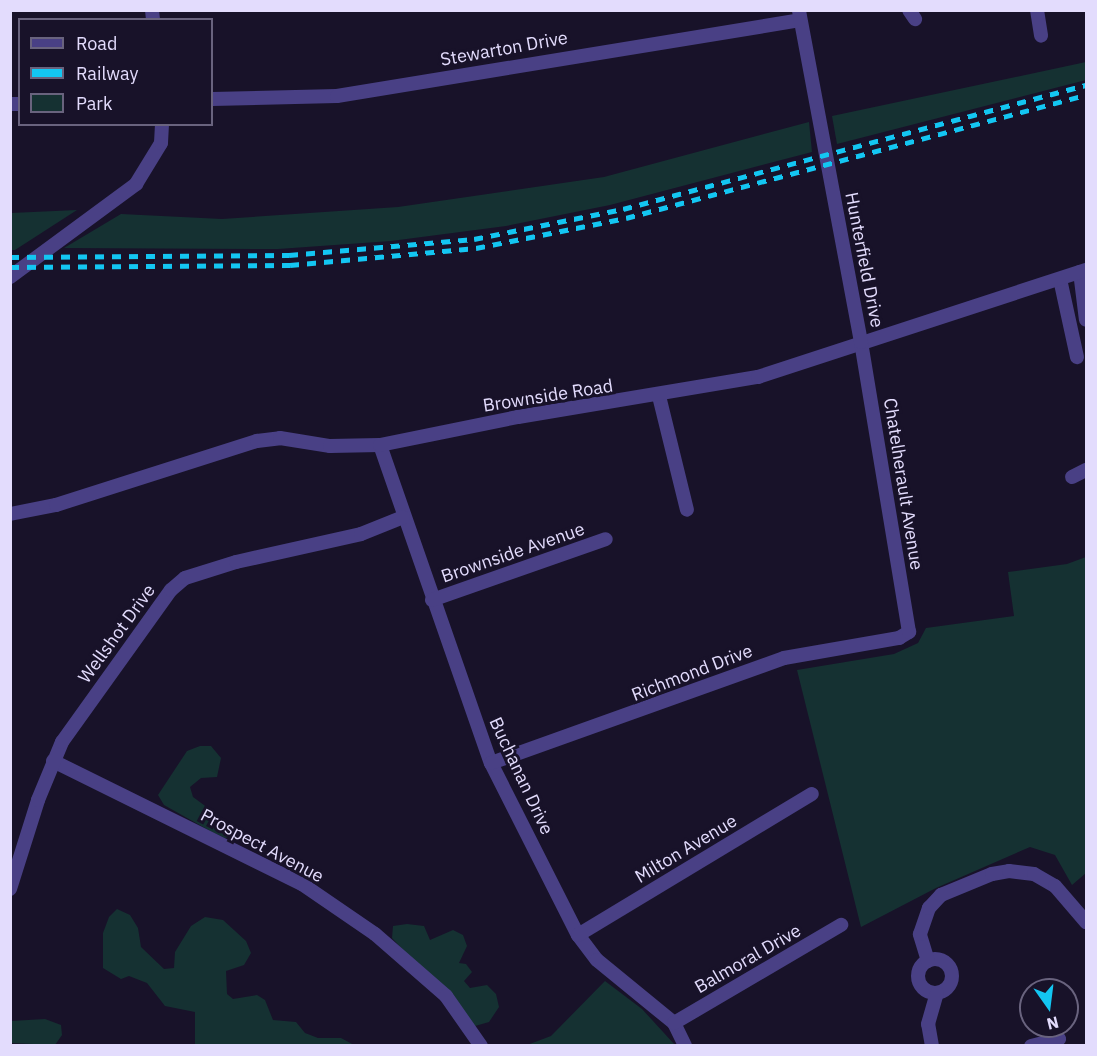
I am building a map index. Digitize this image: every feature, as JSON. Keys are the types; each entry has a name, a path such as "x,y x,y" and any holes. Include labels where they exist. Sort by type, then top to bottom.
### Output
{"street":[{"path":"1037,10 1041,36"},
{"name":"Stewarton Drive","path":"213,99 337,96 800,15"},
{"name":"Hunterfield Drive","path":"800,15 861,342"},
{"path":"10,277 56,246 136,184 161,143 162,126"},
{"path":"1083,271 1086,320"},
{"name":"Brownside Road","path":"10,514 56,506 257,441 280,438 330,446 380,445 518,417 659,396 758,377 1083,271"},
{"path":"1060,279 1077,357"},
{"name":"Chatelherault Avenue","path":"861,342 909,632"},
{"path":"659,396 687,510"},
{"name":"Buchanan Drive","path":"380,445 403,517 491,763 578,935 597,960 674,1023 686,1046"},
{"path":"1072,477 1086,470"},
{"name":"Wellshot Drive","path":"10,889 53,761 160,604 185,578 236,562 361,534 403,517"},
{"name":"Brownside Avenue","path":"432,600 606,539"},
{"name":"Richmond Drive","path":"491,763 783,658 899,638 909,632"},
{"name":"Prospect Avenue","path":"53,761 302,884 375,934 446,996 481,1046"},
{"name":"Milton Avenue","path":"578,935 812,794"},
{"path":"928,961 920,934 929,908 941,895 992,874 1009,871 1034,874 1055,886 1086,922"},
{"name":"Balmoral Drive","path":"674,1023 841,925"},
{"path":"932,1046 928,1024 937,993 951,984 952,973 942,961 928,961 919,971 919,982 926,991 937,993"},
{"path":"1031,1046 1059,1039"}],"green space":[{"path":"1086,62 1086,80 837,144 832,116"},
{"path":"809,122 812,152 610,205 506,226 391,241 278,249 64,248 121,214 222,219 398,207 604,177"},
{"path":"77,210 15,250 11,250 11,213"},
{"path":"1086,557 1086,873 1072,885 1055,855 1030,847 936,888 861,927 797,670 894,654 918,643 926,628 1014,616 1008,572 1067,564"},
{"path":"200,746 211,746 221,758 217,777 201,778 190,787 193,797 227,822 234,835 225,838 164,805 158,795 187,751"},
{"path":"117,909 130,915 138,928 141,947 164,969 174,968 175,952 191,926 205,917 223,920 246,941 251,953 244,965 226,971 227,994 233,999 257,995 265,1000 273,1020 296,1022 305,1033 318,1038 341,1038 354,1045 195,1045 195,1012 165,1006 147,983 129,976 121,979 103,968 103,933 109,917"},
{"path":"407,924 424,926 430,940 453,930 463,935 467,946 459,963 466,964 472,972 464,981 470,988 487,985 496,994 499,1007 489,1022 475,1026 392,938 393,926"},
{"path":"605,981 642,1009 675,1045 527,1045 551,1036"},
{"path":"45,1019 61,1025 62,1035 55,1045 11,1043 11,1021"}],"railway":[{"path":"10,257 289,255 474,239 623,209 1086,85"},
{"path":"10,267 290,265 476,248 626,218 1086,95"}]}
